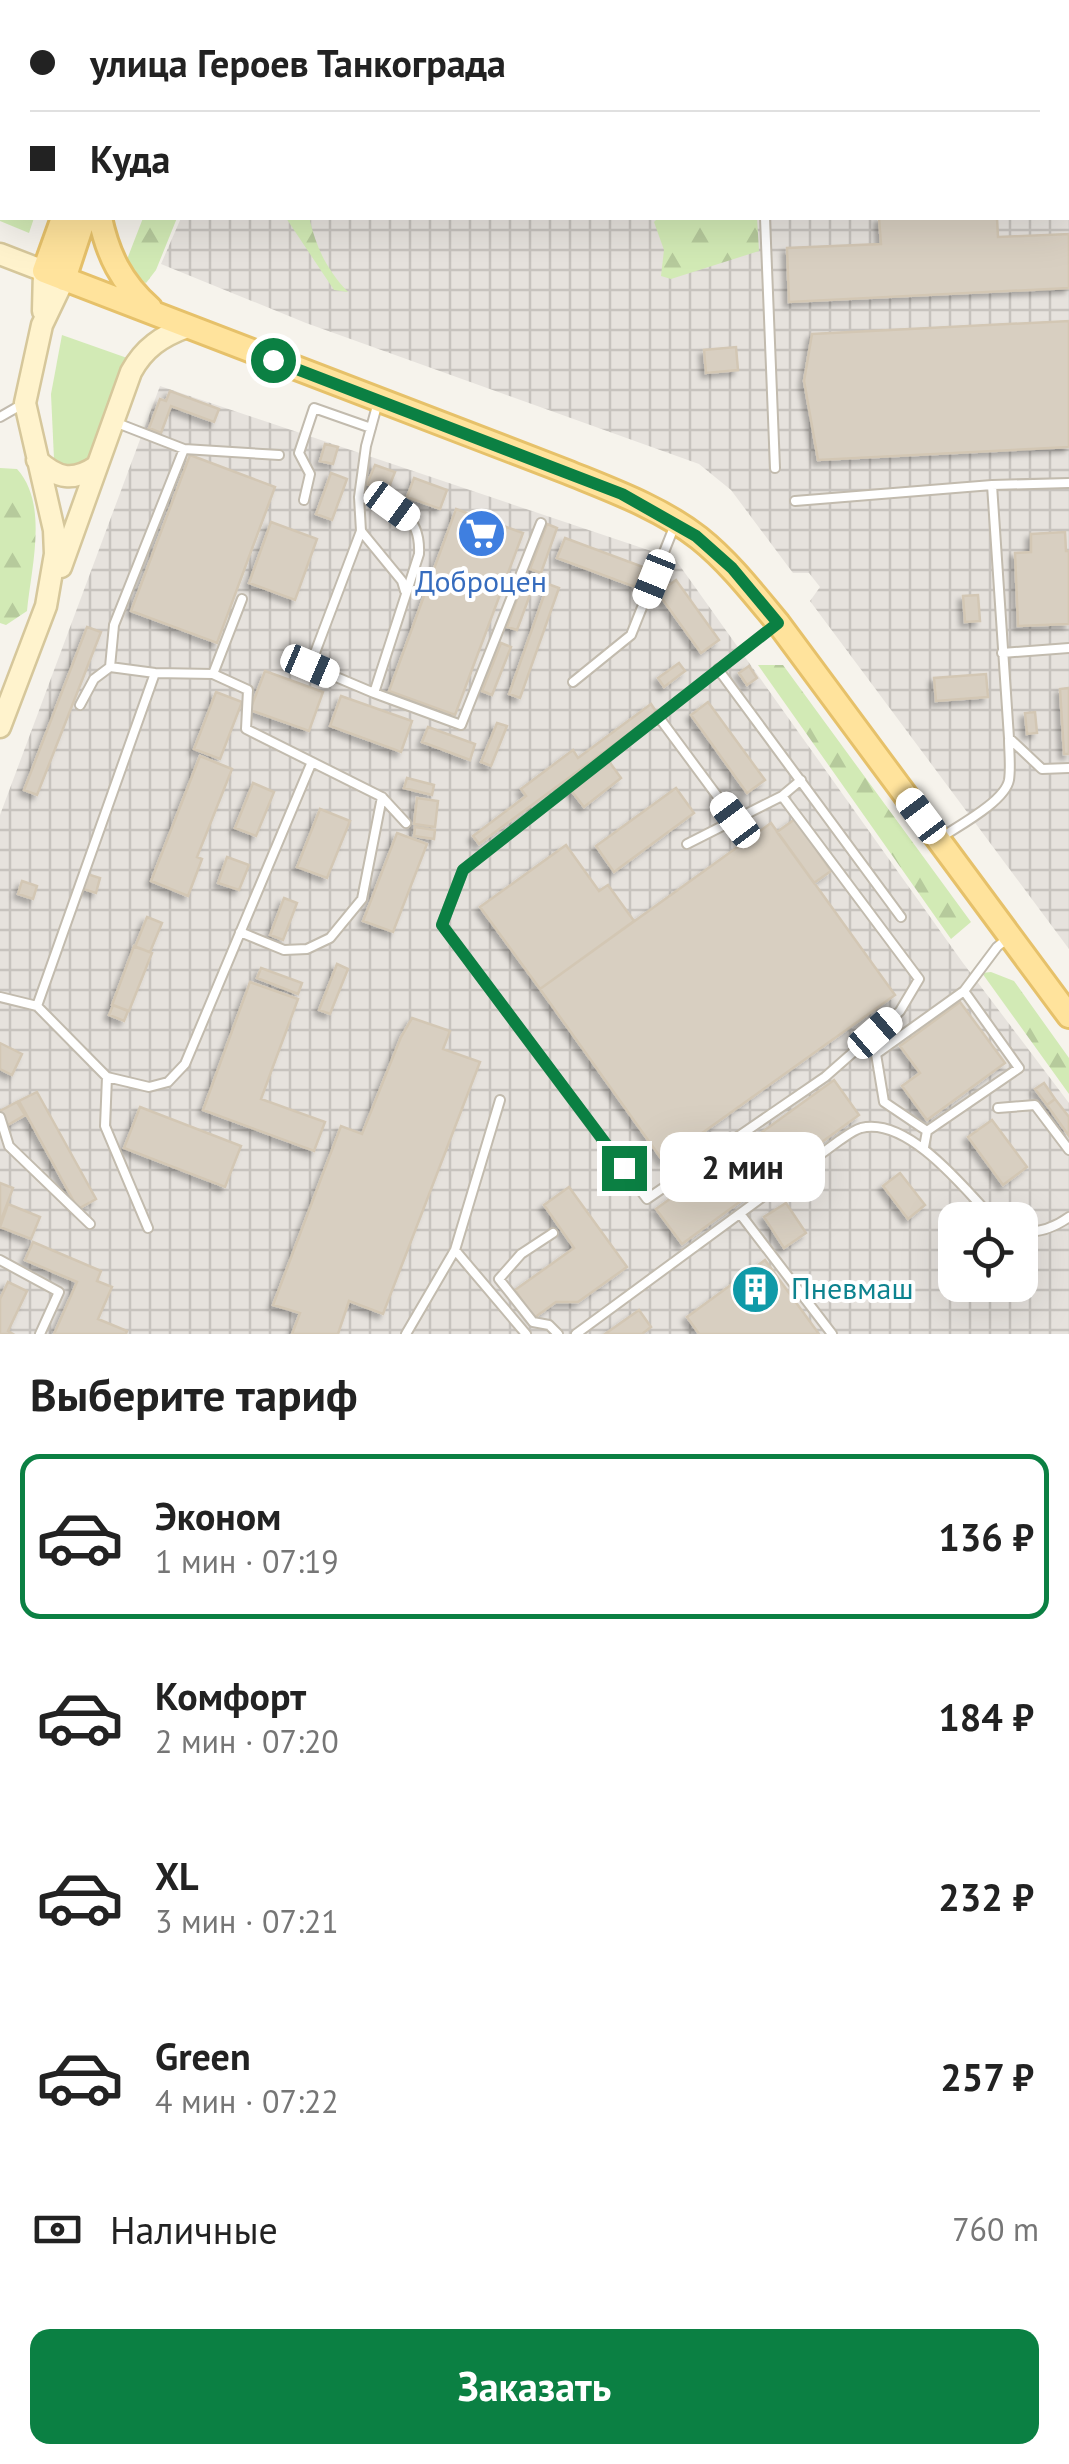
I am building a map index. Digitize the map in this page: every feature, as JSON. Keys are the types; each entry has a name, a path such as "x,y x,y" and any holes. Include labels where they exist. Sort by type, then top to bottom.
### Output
{"main road":[{"path":"54,275 63,220"},
{"path":"54,275 83,220"},
{"path":"101,220 122,279 160,317"},
{"path":"54,275 622,494 696,536 732,568 778,623 1069,1016"}],"street":[{"path":"0,254 54,275 25,403 55,544 46,606"},
{"path":"0,727 138,360 167,334 187,327"},
{"path":"37,460 57,476 69,478 84,475 97,466"}],"lane":[{"path":"765,220 775,468"},
{"path":"379,401 359,497 361,531 310,666 461,725 542,523"},
{"path":"0,417 25,403"},
{"path":"304,500 310,474 300,453 314,408 371,428"},
{"path":"112,421 184,449 280,455"},
{"path":"110,668 114,625 184,449"},
{"path":"795,501 992,485 1069,483"},
{"path":"939,840 995,800 1009,782 992,485"},
{"path":"359,497 392,506 409,518 420,536 419,554 374,694"},
{"path":"573,682 631,635 676,523"},
{"path":"361,531 402,581 405,592"},
{"path":"213,674 242,599"},
{"path":"778,623 463,870 442,925 648,1199 825,1077 900,1011 919,979 782,796"},
{"path":"1002,653 1069,648"},
{"path":"80,705 94,679 110,668 213,674 248,690 246,729 382,797 406,823"},
{"path":"718,669 900,918"},
{"path":"37,1006 155,673"},
{"path":"658,716 735,820"},
{"path":"1009,738 1042,769 1069,768"},
{"path":"0,996 37,1006 107,1077 149,1087 168,1082 185,1064 311,764"},
{"path":"687,844 782,796 801,780"},
{"path":"240,932 284,950 308,949 330,938 362,898 382,797"},
{"path":"928,1131 884,1102 876,1054 964,991 1010,936"},
{"path":"924,1147 928,1131 1019,1068 964,991"},
{"path":"107,1077 105,1126 148,1228"},
{"path":"406,1334 455,1250 500,1100"},
{"path":"998,1108 1035,1105 1069,1150"},
{"path":"0,1117 4,1148 90,1224"},
{"path":"576,1334 862,1127 886,1131 924,1147 977,1202"},
{"path":"741,1214 832,1334"},
{"path":"1038,1230 1069,1217"},
{"path":"552,1233 521,1254 499,1279 532,1322 549,1325 558,1334"},
{"path":"455,1250 526,1334"},
{"path":"0,1260 59,1292 40,1334"}],"shaded area":[{"path":"180,220 1069,220 1069,949 810,601 820,587 809,573 793,573 731,490 699,464 306,323 161,264"},
{"path":"160,386 675,559 963,963 1069,1103 1069,1334 0,1334 0,815"}],"green space":[{"path":"0,220 33,220 29,233"},
{"path":"142,220 176,220 156,270 146,283 135,278 126,262"},
{"path":"287,220 311,220 324,259 348,292 334,290"},
{"path":"757,220 759,251 671,279 661,276 664,250 654,222"},
{"path":"62,335 130,359 95,456 84,467 66,470 54,459 51,394"},
{"path":"0,468 17,469 27,483 33,500 36,537 27,611 6,625 0,623"},
{"path":"758,665 783,665 971,922 951,939"},
{"path":"991,972 1014,981 1069,1058 1069,1094 982,973"}],"building":[{"path":"879,220 997,220 998,237 1069,234 1069,288 789,302 787,248 881,244"},
{"path":"1069,321 1069,447 818,460 804,381 812,334"},
{"path":"736,347 738,370 706,373 704,350"},
{"path":"170,391 219,409 214,422 171,406 161,433 149,428 160,399 166,401"},
{"path":"325,444 338,447 333,464 320,461"},
{"path":"190,455 275,487 217,643 131,611"},
{"path":"375,465 395,472 387,492 367,484"},
{"path":"331,473 347,479 332,520 316,514"},
{"path":"414,478 447,490 440,509 407,497"},
{"path":"456,509 523,533 455,715 389,691"},
{"path":"271,522 317,539 295,600 249,583"},
{"path":"547,524 557,528 541,573 530,569"},
{"path":"1065,532 1069,551 1069,624 1018,626 1015,553 1031,552 1031,534"},
{"path":"565,538 643,567 635,587 557,558"},
{"path":"676,580 719,640 701,653 658,593"},
{"path":"548,584 559,588 520,698 509,694"},
{"path":"521,588 531,592 517,630 507,627"},
{"path":"978,595 980,621 965,622 963,596"},
{"path":"87,627 101,632 37,795 24,790"},
{"path":"501,643 511,647 492,695 482,691"},
{"path":"679,663 685,671 664,687 658,678"},
{"path":"749,666 757,678 747,685 739,673"},
{"path":"265,671 323,692 309,731 250,710"},
{"path":"986,674 988,697 936,701 934,678"},
{"path":"1069,688 1069,754 1064,754 1060,689"},
{"path":"216,692 242,702 220,759 194,749"},
{"path":"341,696 412,721 401,752 330,726"},
{"path":"708,702 765,780 747,793 691,715"},
{"path":"651,704 657,713 479,844 473,836 526,796 521,789 573,750 578,758"},
{"path":"1035,712 1037,733 1027,734 1025,713"},
{"path":"497,723 507,726 491,766 481,762"},
{"path":"428,727 475,744 470,760 422,742"},
{"path":"200,756 232,769 197,857 202,859 188,896 151,881"},
{"path":"608,760 621,778 584,807 570,789"},
{"path":"407,778 434,785 432,795 404,788"},
{"path":"253,783 274,792 256,836 235,828"},
{"path":"676,788 694,813 614,872 596,846"},
{"path":"417,798 438,801 435,827 414,824"},
{"path":"320,809 350,821 327,878 297,867"},
{"path":"795,819 831,871 814,883 777,832"},
{"path":"771,823 895,995 663,1161 540,989"},
{"path":"415,827 435,830 434,839 414,836"},
{"path":"397,833 427,844 393,932 363,921"},
{"path":"566,845 599,891 608,885 634,921 540,989 480,907"},
{"path":"227,857 249,865 239,890 218,883"},
{"path":"87,874 100,878 96,893 83,889"},
{"path":"22,881 37,886 33,899 18,894"},
{"path":"284,898 297,903 283,940 270,935"},
{"path":"147,917 162,923 150,952 135,947"},
{"path":"134,946 152,953 129,1011 112,1005"},
{"path":"337,964 348,969 330,1014 319,1010"},
{"path":"261,968 302,983 298,994 257,978"},
{"path":"250,982 298,999 261,1099 325,1122 314,1151 203,1110"},
{"path":"960,1002 1005,1063 927,1120 902,1086 920,1073 900,1046"},
{"path":"113,1005 128,1011 124,1021 109,1015"},
{"path":"412,1018 450,1031 443,1049 480,1062 383,1314 349,1301 338,1334 292,1334 300,1313 273,1305 341,1126 362,1134"},
{"path":"0,1043 22,1054 12,1075 0,1069"},
{"path":"834,1080 859,1115 682,1244 656,1209"},
{"path":"1044,1083 1055,1099 1047,1105 1035,1089"},
{"path":"37,1092 96,1199 78,1209 19,1101"},
{"path":"1055,1099 1069,1117 1069,1136 1047,1105"},
{"path":"17,1102 25,1115 8,1125 0,1111"},
{"path":"140,1107 241,1146 225,1187 124,1148"},
{"path":"992,1120 1027,1167 1003,1185 968,1137"},
{"path":"900,1173 925,1205 908,1219 883,1186"},
{"path":"0,1183 13,1188 0,1223"},
{"path":"569,1187 627,1267 578,1302 556,1302 534,1318 515,1290 574,1248 544,1205"},
{"path":"786,1203 806,1233 784,1248 764,1217"},
{"path":"8,1204 40,1217 31,1239 0,1227"},
{"path":"33,1242 101,1271 97,1281 112,1287 98,1319 127,1331 126,1334 54,1334 77,1282 25,1260"},
{"name":"Пневмаш","path":"765,1260 819,1334 699,1334 687,1317"},
{"path":"8,1282 27,1291 8,1331 13,1334 0,1334 0,1299"},
{"path":"639,1310 651,1327 642,1334 605,1334"}],"place":[{"name":"Доброцен","path":"481,533"},
{"name":"Пневмаш","path":"756,1289"}],"route":[{"path":"273,360 622,494 696,536 732,568 778,623 463,870 442,925 624,1168"}]}
